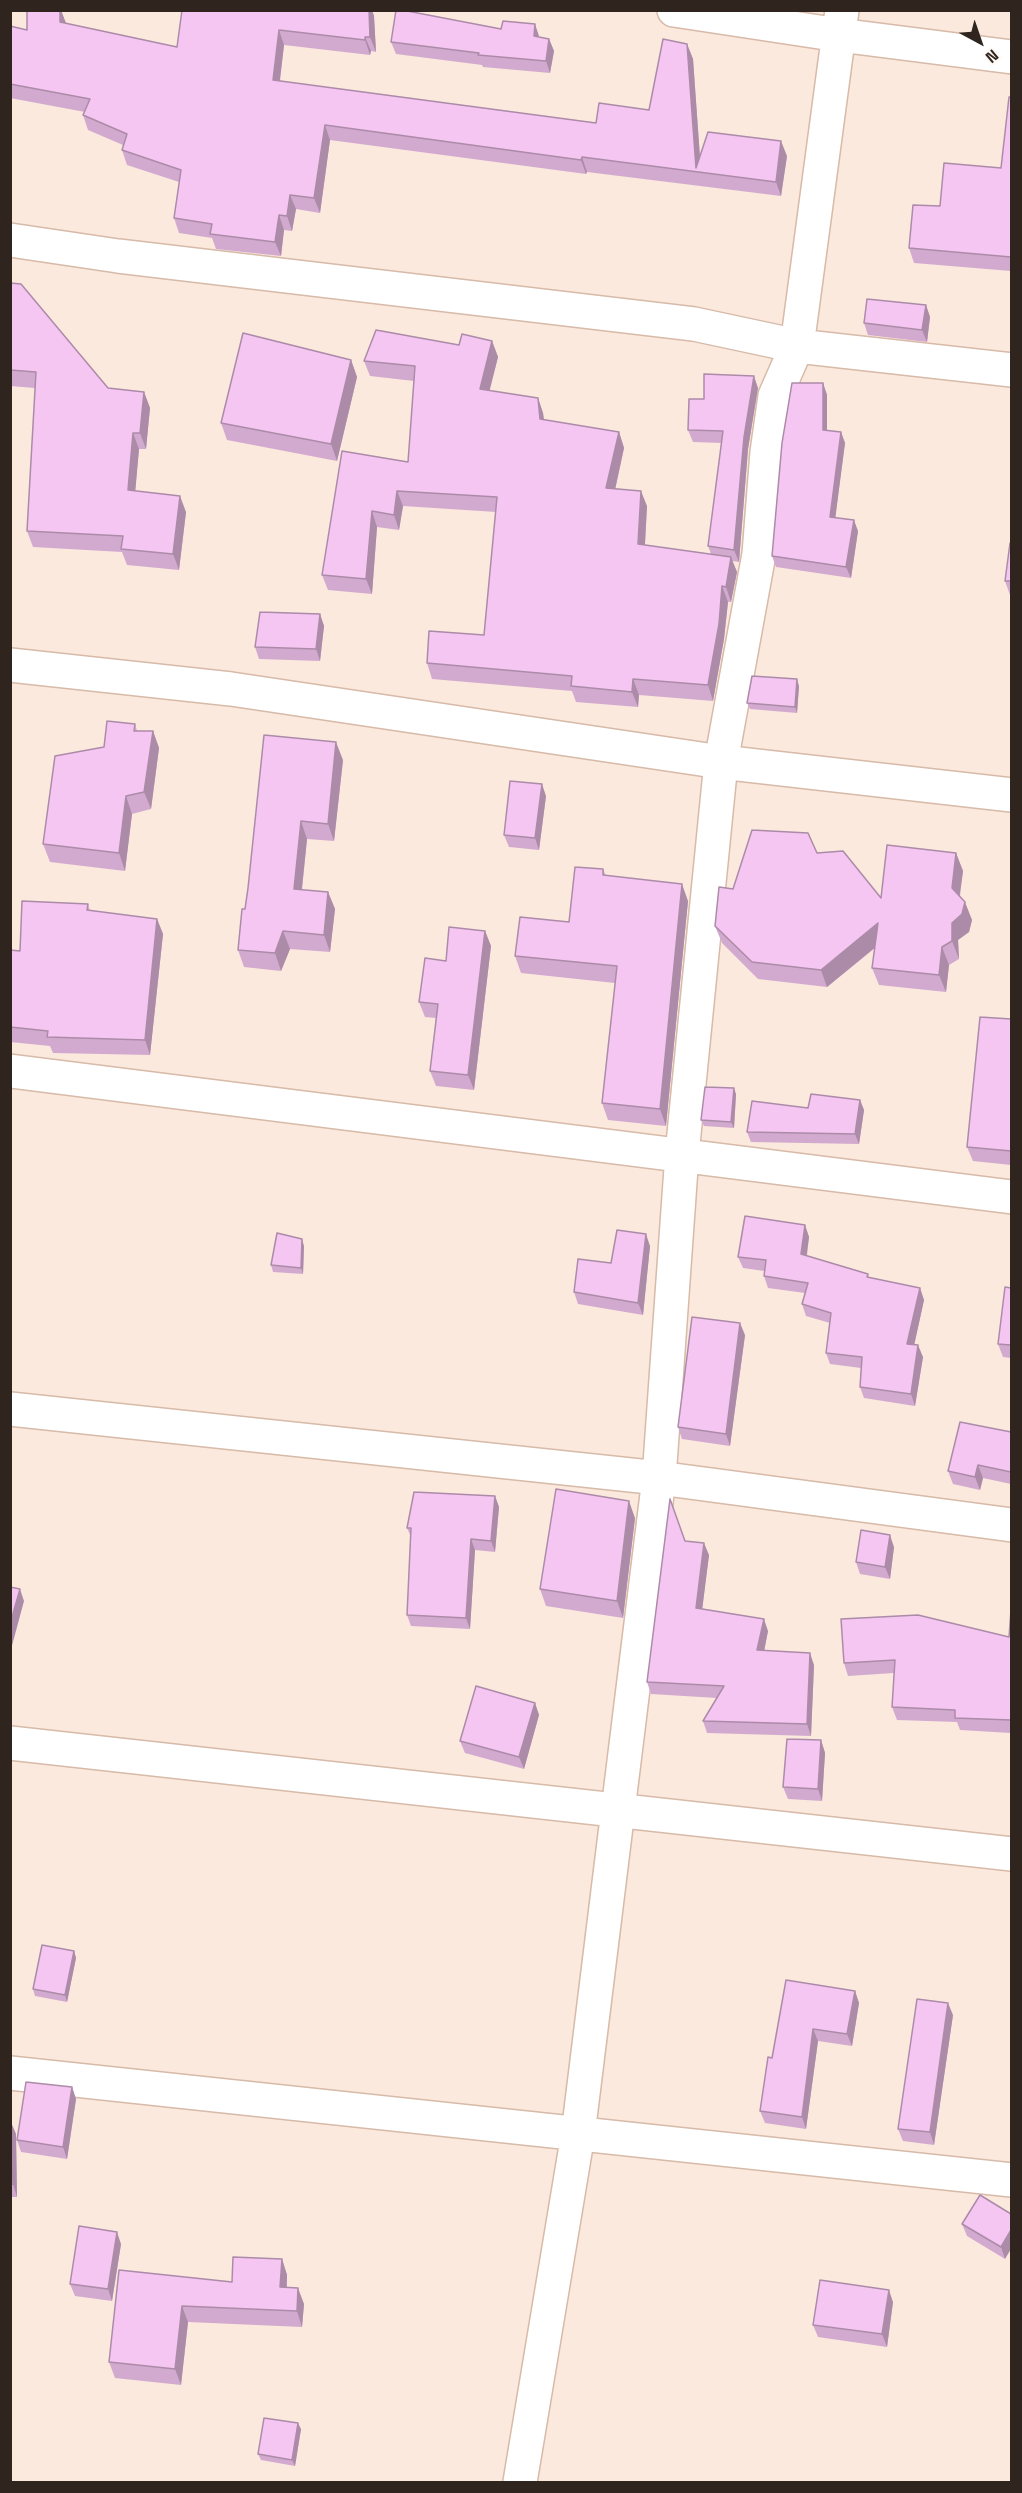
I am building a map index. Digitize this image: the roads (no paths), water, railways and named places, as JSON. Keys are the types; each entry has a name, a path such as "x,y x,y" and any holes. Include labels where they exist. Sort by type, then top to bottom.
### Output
{"street":[{"path":"674,10 840,23 1011,57"},
{"path":"520,2482 578,2134 659,1478 682,1154 721,762 759,554 767,452 775,396 797,346 840,23"},
{"path":"10,240 118,256 694,324 797,346 1011,370"},
{"path":"10,665 231,689 721,762 1011,795"},
{"path":"10,1071 1011,1197"},
{"path":"10,1409 659,1478 1011,1525"},
{"path":"10,1743 1011,1854"},
{"path":"10,2073 1011,2180"}]}
